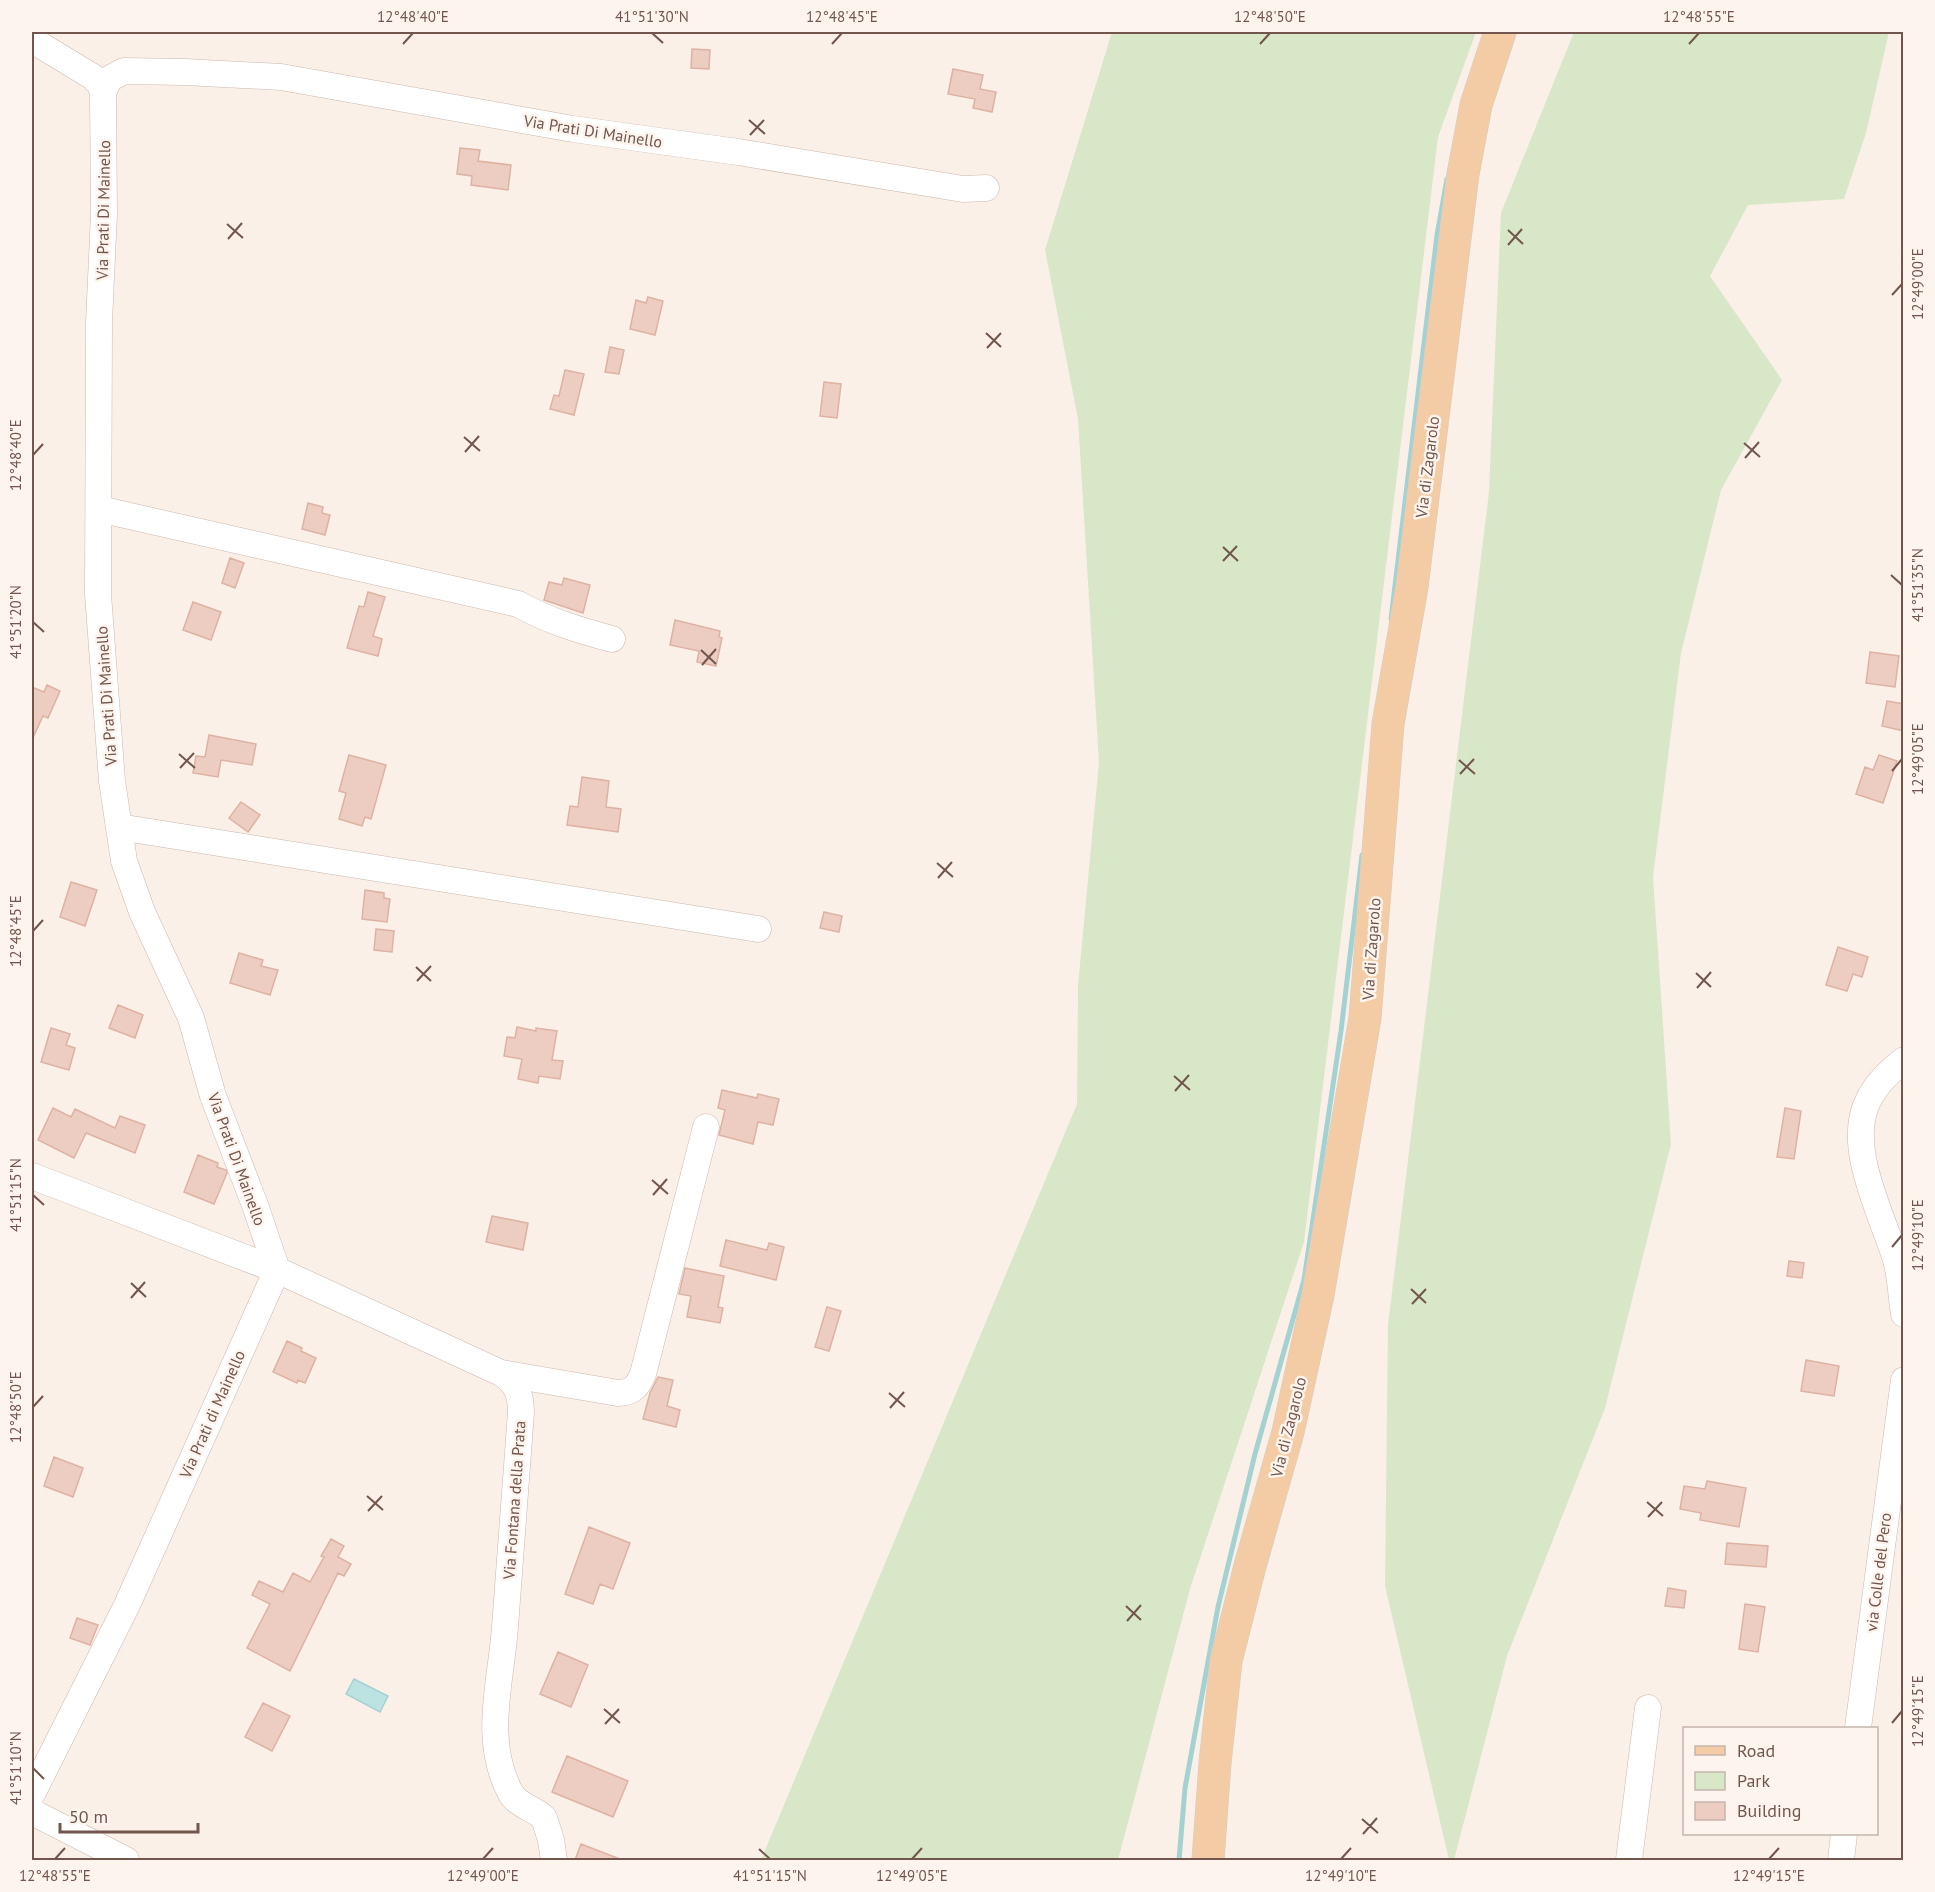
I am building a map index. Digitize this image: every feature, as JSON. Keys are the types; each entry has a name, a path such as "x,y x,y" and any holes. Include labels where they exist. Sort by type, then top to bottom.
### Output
{"main road":[{"name":"Via di Zagarolo","path":"1208,1860 1226,1661 1288,1432 1318,1295 1365,1018 1388,724 1412,587 1463,174 1476,105 1500,32"}],"street":[{"path":"32,40 93,77 100,84 104,93"},
{"name":"Via Prati Di Mainello","path":"276,1270 255,1205 213,1096 191,1018 142,912 124,861 112,781 98,594 99,322 104,214 104,93 109,79 124,71 281,77 573,129 749,154 963,189 986,188"},
{"path":"99,509 518,604 564,627 612,639"},
{"path":"119,827 758,929"},
{"path":"1904,1060 1876,1086 1862,1117 1862,1138 1868,1185 1897,1263 1904,1314"},
{"path":"501,1373 618,1393 629,1392 637,1385 642,1374 706,1127"},
{"path":"32,1176 276,1270"},
{"name":"Via Fontana della Prata","path":"276,1270 501,1373 512,1381 518,1390 521,1412 504,1642 495,1705 497,1743 502,1770 510,1794 521,1804 539,1813 546,1821 554,1860"},
{"name":"Via Prati di Mainello","path":"32,1794 127,1605 276,1270"},
{"name":"via Colle del Pero","path":"1858,1727 1904,1380"},
{"path":"1629,1860 1648,1708"},
{"path":"32,1812 126,1860"},
{"path":"1841,1860 1844,1835"}],"green space":[{"path":"1112,32 1476,32 1438,137 1304,1242 1190,1589 1118,1860 761,1860 1077,1104 1078,986 1099,762 1078,419 1045,250"},
{"path":"1574,32 1889,32 1866,133 1844,199 1748,205 1710,276 1782,380 1721,490 1681,653 1653,877 1671,1144 1605,1408 1507,1656 1454,1860 1449,1860 1385,1586 1388,1325 1489,492 1501,213"}],"water":[{"path":"354,1679 388,1696 380,1712 346,1694"}],"building":[{"path":"692,49 710,50 709,69 691,68"},
{"path":"953,69 983,75 980,89 996,92 992,112 973,108 975,99 948,94"},
{"path":"460,148 480,150 478,161 511,165 508,190 471,185 472,176 457,174"},
{"path":"648,297 663,301 655,335 630,329 636,300 646,303"},
{"path":"610,347 624,350 619,374 605,372"},
{"path":"565,370 584,374 574,415 550,409 554,395 559,396"},
{"path":"824,382 841,384 837,418 820,416"},
{"path":"308,503 323,507 322,513 330,515 325,535 302,529"},
{"path":"230,558 244,563 235,588 222,583"},
{"path":"564,578 590,585 583,613 544,600 549,582 562,585"},
{"path":"368,592 385,597 373,636 382,639 378,656 347,648 359,606 364,607"},
{"path":"193,602 221,612 211,640 183,630"},
{"path":"675,620 720,631 719,637 722,638 716,666 697,662 699,651 670,645"},
{"path":"1870,652 1899,656 1895,687 1866,683"},
{"path":"47,685 60,691 48,718 43,716 32,740 32,687 44,692"},
{"path":"1887,701 1904,704 1904,731 1882,726"},
{"path":"209,735 256,744 252,765 221,760 218,777 193,773 196,756 205,757"},
{"path":"349,755 386,765 371,819 365,817 362,826 339,819 346,793 339,791"},
{"path":"1879,755 1897,761 1883,803 1856,794 1865,767 1873,770"},
{"path":"582,777 609,781 606,807 621,809 618,832 567,825 570,806 578,807"},
{"path":"241,802 260,815 248,832 229,818"},
{"path":"71,882 97,890 85,926 60,917"},
{"path":"365,890 384,893 384,898 390,899 387,922 362,919"},
{"path":"824,912 842,916 839,932 820,928"},
{"path":"376,929 394,931 392,952 374,950"},
{"path":"1838,947 1868,957 1862,977 1853,974 1847,991 1826,985"},
{"path":"239,953 263,960 261,966 278,970 270,995 230,983"},
{"path":"118,1005 143,1015 135,1038 109,1028"},
{"path":"517,1027 536,1031 536,1028 557,1031 552,1060 563,1061 560,1079 539,1076 538,1083 518,1079 522,1059 504,1056 507,1037 515,1038"},
{"path":"51,1028 70,1034 66,1045 75,1048 69,1070 41,1062"},
{"path":"722,1090 757,1098 758,1094 779,1099 773,1125 758,1122 753,1144 719,1135 725,1110 718,1108"},
{"path":"53,1108 71,1117 75,1109 115,1128 120,1116 145,1125 135,1153 86,1133 74,1158 38,1140"},
{"path":"1785,1108 1801,1111 1794,1159 1777,1157"},
{"path":"198,1155 218,1163 217,1167 226,1170 227,1173 214,1204 184,1192"},
{"path":"492,1216 528,1223 523,1250 486,1242"},
{"path":"726,1240 767,1250 769,1243 784,1247 776,1280 720,1266"},
{"path":"1789,1261 1804,1263 1802,1278 1787,1276"},
{"path":"685,1268 724,1276 718,1307 723,1308 720,1323 687,1317 691,1296 679,1294"},
{"path":"827,1307 841,1311 829,1351 815,1347"},
{"path":"287,1341 316,1358 305,1383 298,1380 297,1383 273,1372"},
{"path":"1806,1360 1839,1366 1834,1396 1801,1391"},
{"path":"658,1377 673,1380 667,1406 680,1410 676,1427 643,1419 650,1393"},
{"path":"54,1457 83,1468 73,1497 44,1486"},
{"path":"1707,1481 1746,1488 1739,1527 1700,1520 1701,1513 1680,1509 1684,1486 1705,1489"},
{"path":"589,1527 630,1543 613,1589 600,1584 593,1604 565,1594"},
{"path":"331,1539 344,1546 338,1557 351,1564 344,1576 338,1573 290,1671 247,1648 270,1604 252,1595 259,1581 283,1592 293,1573 310,1582"},
{"path":"1727,1543 1768,1546 1766,1567 1725,1564"},
{"path":"1668,1588 1686,1591 1684,1608 1665,1606"},
{"path":"1745,1604 1765,1607 1758,1652 1739,1649"},
{"path":"77,1618 98,1625 90,1645 70,1638"},
{"path":"558,1652 588,1665 571,1707 540,1694"},
{"path":"263,1703 290,1716 272,1751 245,1737"},
{"path":"567,1756 628,1781 613,1817 552,1792"},
{"path":"581,1844 620,1859 620,1860 575,1860"}],"waterway":[{"path":"1391,619 1437,235 1447,179"},
{"path":"1179,1860 1185,1788 1218,1607 1255,1454 1304,1280 1341,1031 1362,855"}]}
